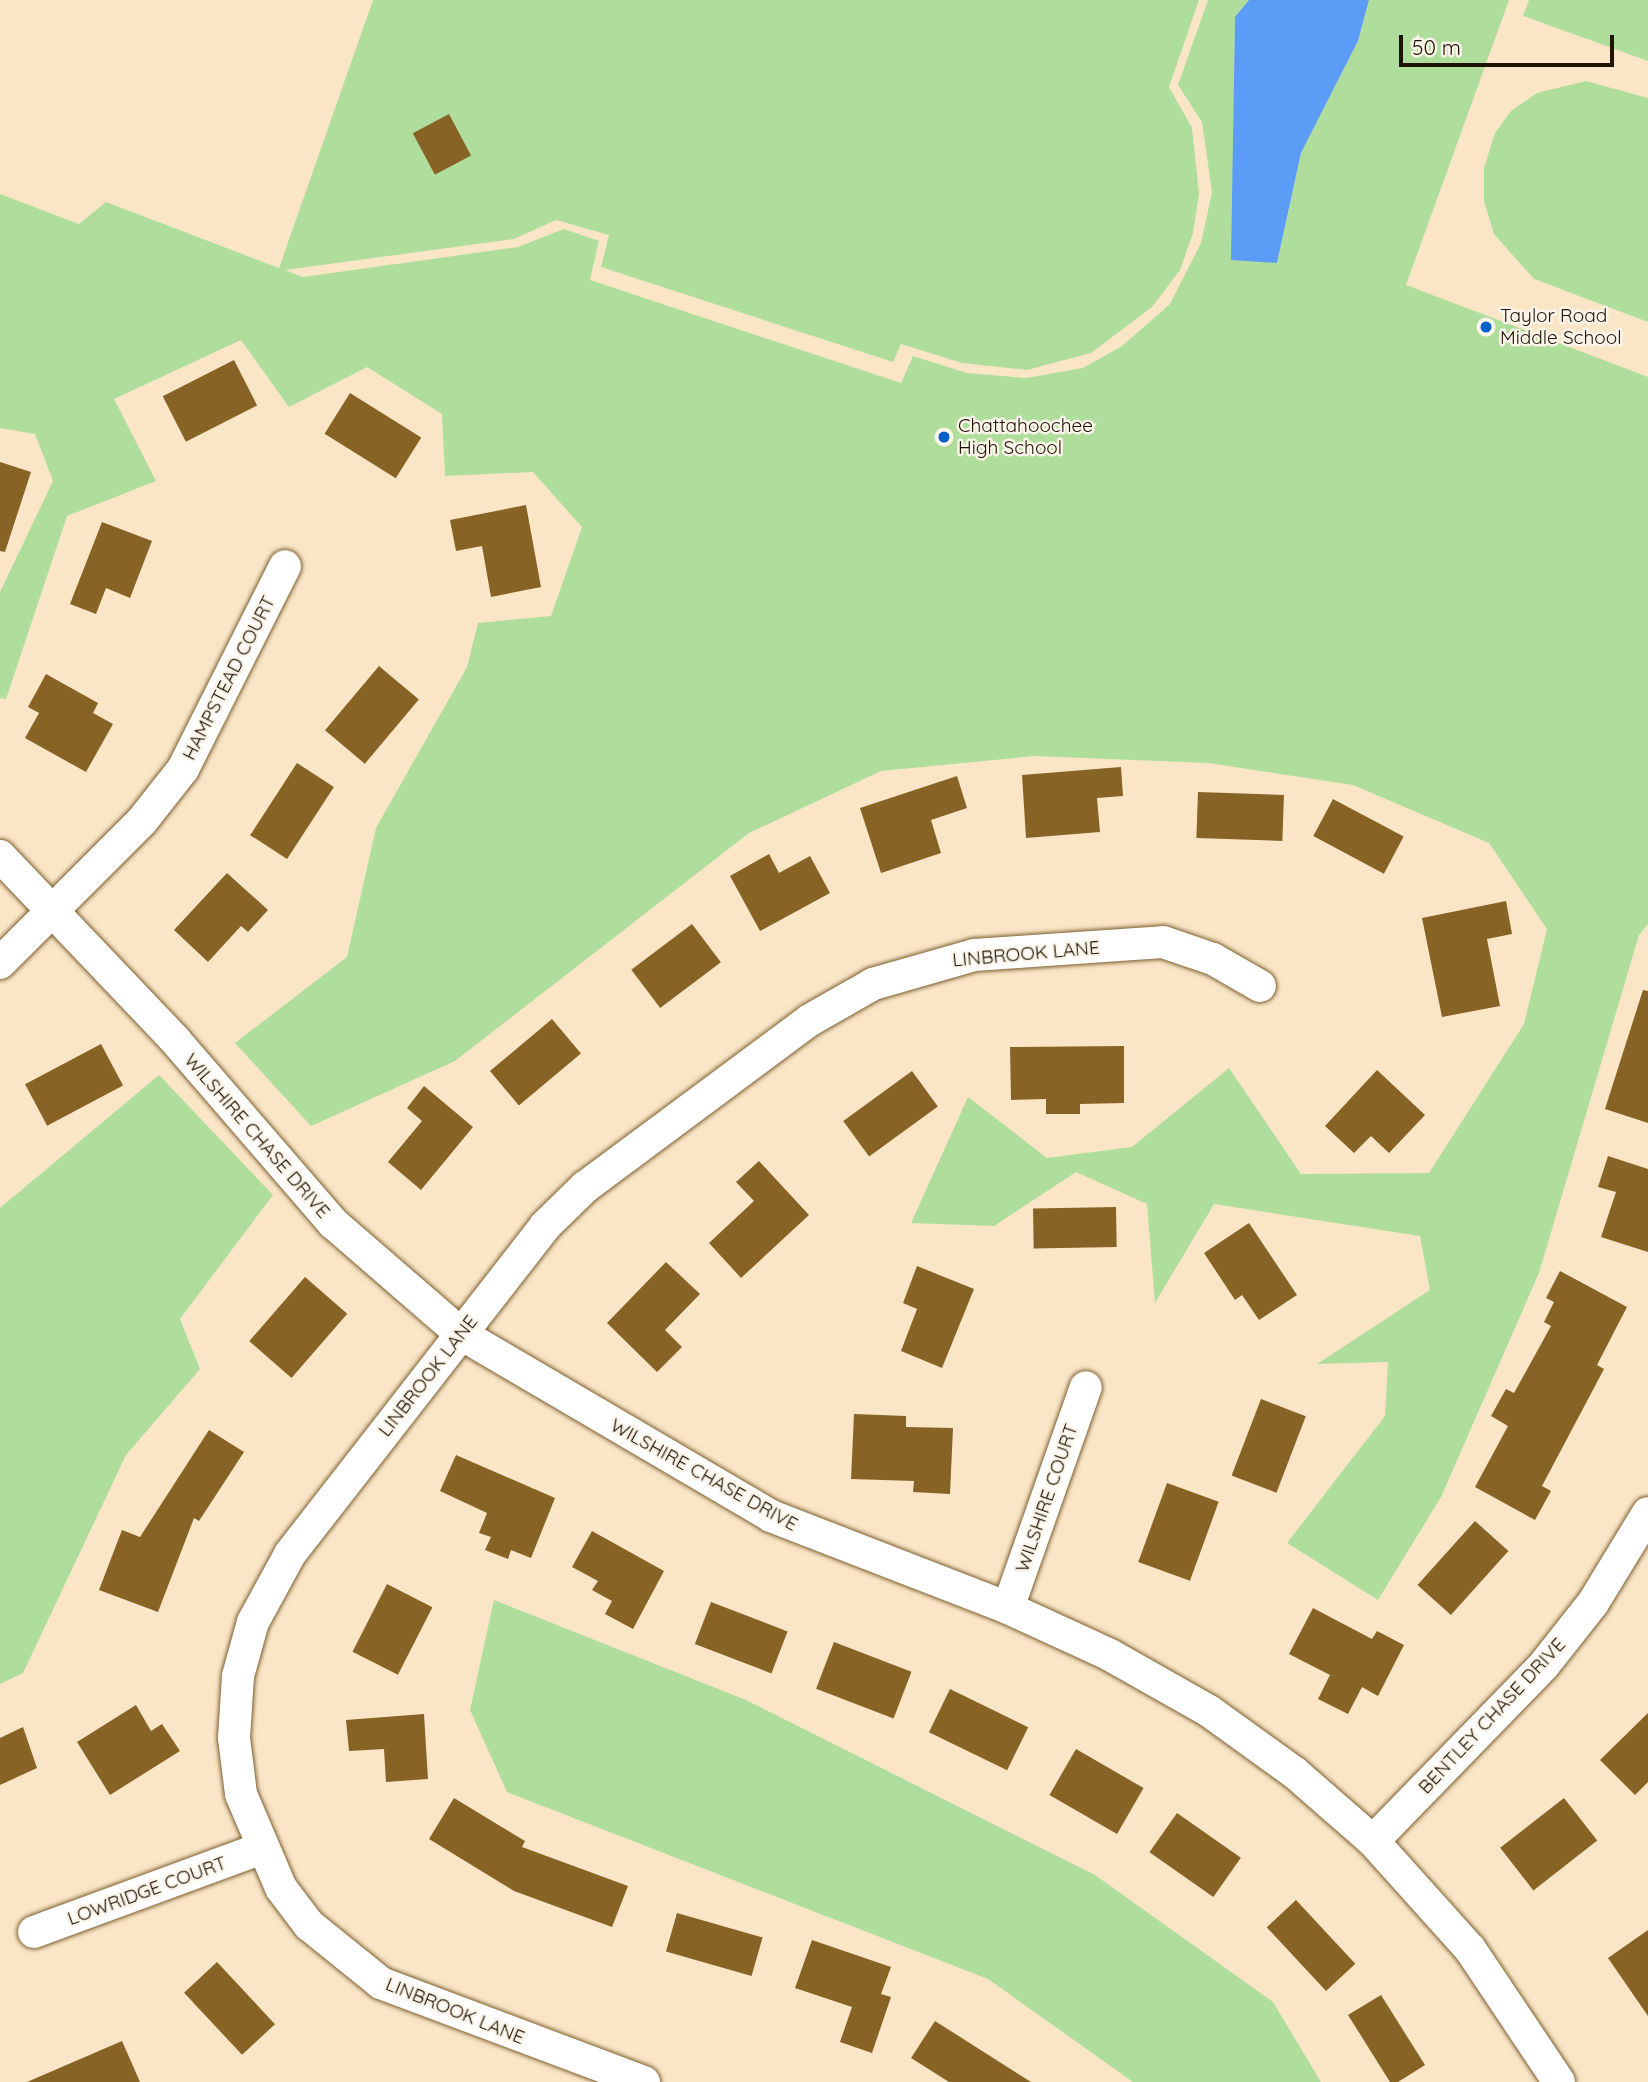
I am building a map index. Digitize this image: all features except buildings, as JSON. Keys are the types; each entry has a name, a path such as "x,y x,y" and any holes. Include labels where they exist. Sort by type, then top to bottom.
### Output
{"street":[{"name":"HAMPSTEAD COURT","path":"0,962 142,821 183,769 285,566"},
{"name":"WILSHIRE CHASE DRIVE","path":"0,856 52,909 332,1223 461,1334 771,1516 1008,1608 1110,1654 1209,1711 1295,1773 1373,1841 1470,1949 1559,2082"},
{"name":"LINBROOK LANE","path":"644,2082 381,1983 309,1925 260,1849 242,1794 234,1738 238,1676 253,1622 290,1554 545,1226 585,1187 810,1020 873,984 974,955 1163,942 1213,958 1260,986"},
{"name":"WILSHIRE COURT","path":"1008,1608 1086,1387"},
{"name":"BENTLEY CHASE DRIVE","path":"1373,1841 1544,1665 1593,1603 1648,1513"},
{"name":"LOWRIDGE COURT","path":"34,1932 260,1849"}],"green space":[{"path":"373,0 1199,0 1169,87 1192,128 1199,194 1193,233 1180,270 1152,307 1091,353 1027,370 962,363 901,344 893,362 601,267 609,235 556,220 514,239 285,270 303,277 518,247 564,229 599,241 590,280 901,383 913,356 967,373 1026,378 1083,368 1122,346 1170,304 1201,243 1212,192 1202,122 1178,85 1208,0 1249,0 1235,17 1232,259 1277,263 1301,153 1358,41 1369,0 1509,0 1406,285 1648,377 1648,924 1639,935 1539,1273 1441,1497 1378,1600 1287,1543 1385,1416 1388,1362 1317,1364 1430,1290 1420,1236 1214,1204 1155,1303 1147,1204 1076,1172 994,1226 911,1223 968,1097 1047,1158 1132,1147 1229,1068 1301,1174 1429,1173 1524,1024 1547,929 1489,843 1353,785 1208,763 1035,756 881,771 749,833 455,1061 311,1126 235,1043 347,957 376,828 467,667 478,623 551,616 582,527 533,472 445,476 442,414 367,367 289,407 241,340 114,399 156,481 67,516 6,699 0,698 0,592 53,481 35,434 0,428 0,194 79,224 106,202 279,268"},
{"path":"1529,0 1648,0 1648,61 1523,16"},
{"path":"1586,81 1648,98 1648,322 1534,279 1494,234 1484,201 1484,168 1495,133 1511,111 1537,93"},
{"path":"159,1075 273,1195 180,1319 200,1369 126,1455 23,1673 0,1684 0,1208"},
{"path":"494,1600 746,1700 1095,1875 1273,2002 1321,2082 1133,2082 988,1979 507,1792 470,1710"}],"water":[{"path":"1249,0 1369,0 1358,41 1301,153 1277,263 1231,260 1235,17"}],"place":[{"name":"Taylor Road Middle School","path":"1486,327"},
{"name":"Chattahoochee High School","path":"944,437"}]}
